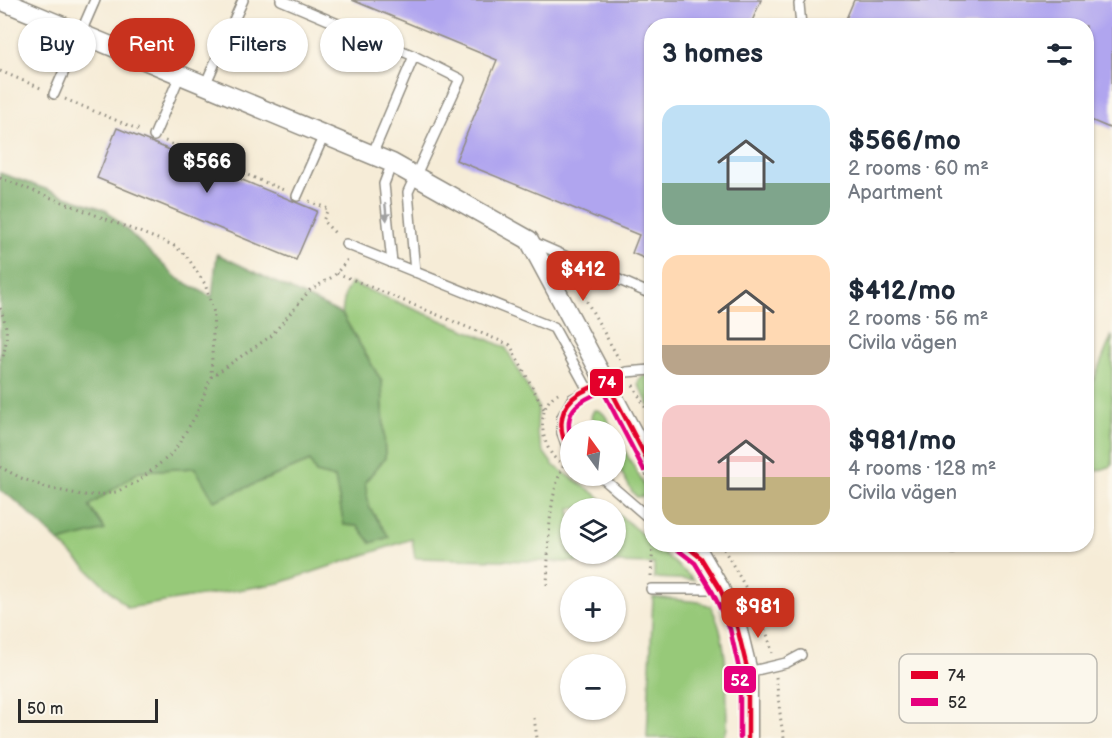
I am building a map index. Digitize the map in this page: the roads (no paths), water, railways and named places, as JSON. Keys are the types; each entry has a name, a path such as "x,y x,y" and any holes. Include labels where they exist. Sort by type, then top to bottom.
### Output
{"street":[{"path":"0,0 28,5 52,18"},
{"path":"96,40 392,163 529,240 644,453"},
{"path":"699,552 720,589 737,627 748,672 748,738"}],"lane":[{"path":"88,18 95,0"},
{"path":"205,85 243,0"},
{"path":"281,0 414,56 460,79 408,192 415,272"},
{"path":"800,18 799,4 801,0"},
{"path":"372,155 414,56"},
{"path":"54,94 64,72"},
{"path":"154,136 180,75"},
{"path":"297,196 324,135"},
{"path":"392,163 384,184 392,263"},
{"path":"529,240 644,291"},
{"path":"346,244 554,328 588,390"},
{"path":"562,420 572,399 626,372 644,371"},
{"path":"612,486 644,514"},
{"path":"651,589 720,589"},
{"path":"748,672 786,663 801,655"}]}
